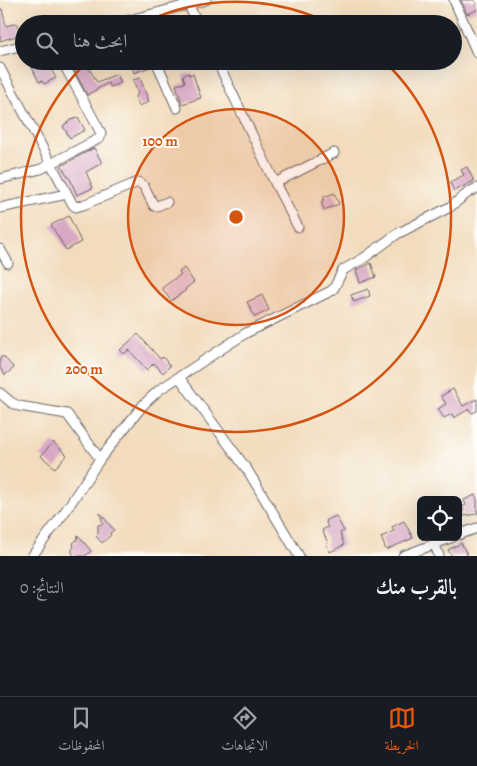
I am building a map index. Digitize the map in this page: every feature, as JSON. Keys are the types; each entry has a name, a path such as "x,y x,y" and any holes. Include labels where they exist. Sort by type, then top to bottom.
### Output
{"street":[{"path":"156,15 206,0"},
{"path":"454,0 461,15"},
{"path":"188,4 194,15"},
{"path":"462,18 477,52"},
{"path":"0,51 15,47"},
{"path":"0,68 73,205 79,207 138,182 144,186 154,206 167,202"},
{"path":"0,179 35,172 100,138 101,135 67,70"},
{"path":"160,70 177,108"},
{"path":"222,70 275,183 298,227"},
{"path":"275,183 334,153"},
{"path":"32,556 64,513 100,459 144,404 165,384 179,377 246,333 331,291 343,270 364,258 397,234 450,207 477,188"},
{"path":"0,208 67,194"},
{"path":"0,249 8,263"},
{"path":"179,377 248,471 299,556"},
{"path":"0,393 19,406 67,414 100,459"},
{"path":"462,534 477,528"},
{"path":"404,556 444,541"},
{"path":"435,545 438,556"}],"building":[{"path":"461,0 475,0 477,10 467,14"},
{"path":"0,9 2,9 6,26 15,24 15,36 0,41"},
{"path":"33,70 51,70 56,78 44,84 42,81 39,82"},
{"path":"74,70 90,70 97,82 117,74 121,83 110,87 108,83 87,95"},
{"path":"189,73 189,75 193,74 201,98 182,104 176,85 185,83 183,75"},
{"path":"140,78 149,102 139,106 135,96 138,94 133,80"},
{"path":"78,117 85,130 70,138 63,126"},
{"path":"94,148 102,163 86,172 93,188 77,195 70,179 61,166"},
{"path":"467,167 474,181 454,191 450,182 464,175 461,170"},
{"path":"334,193 339,204 324,210 321,202 324,197"},
{"path":"69,216 81,242 66,250 51,225"},
{"path":"371,263 376,277 360,283 356,270"},
{"path":"184,268 194,282 171,301 162,288 181,274 179,272"},
{"path":"368,289 370,296 354,302 351,295"},
{"path":"262,295 269,310 255,317 247,302"},
{"path":"138,334 160,359 163,357 170,366 163,373 154,363 147,370 129,350 124,354 120,350"},
{"path":"3,356 14,368 5,375 0,368 0,358"},
{"path":"453,389 463,406 477,399 477,411 472,413 469,409 454,418 452,414 444,418 438,409 446,404 441,396"},
{"path":"53,442 67,455 55,468 41,456"},
{"path":"475,495 477,499 477,514 464,516 462,507 466,505 464,500"},
{"path":"100,513 114,530 102,543 96,536 98,534 98,525 103,524"},
{"path":"336,516 344,531 340,533 344,545 330,552 322,530 328,527 327,520"},
{"path":"404,521 413,538 386,550 381,537 394,531 392,527"},
{"path":"78,535 91,551 85,556 75,556 72,553 73,543 77,540"},
{"path":"461,543 468,556 452,556 448,550"}]}
